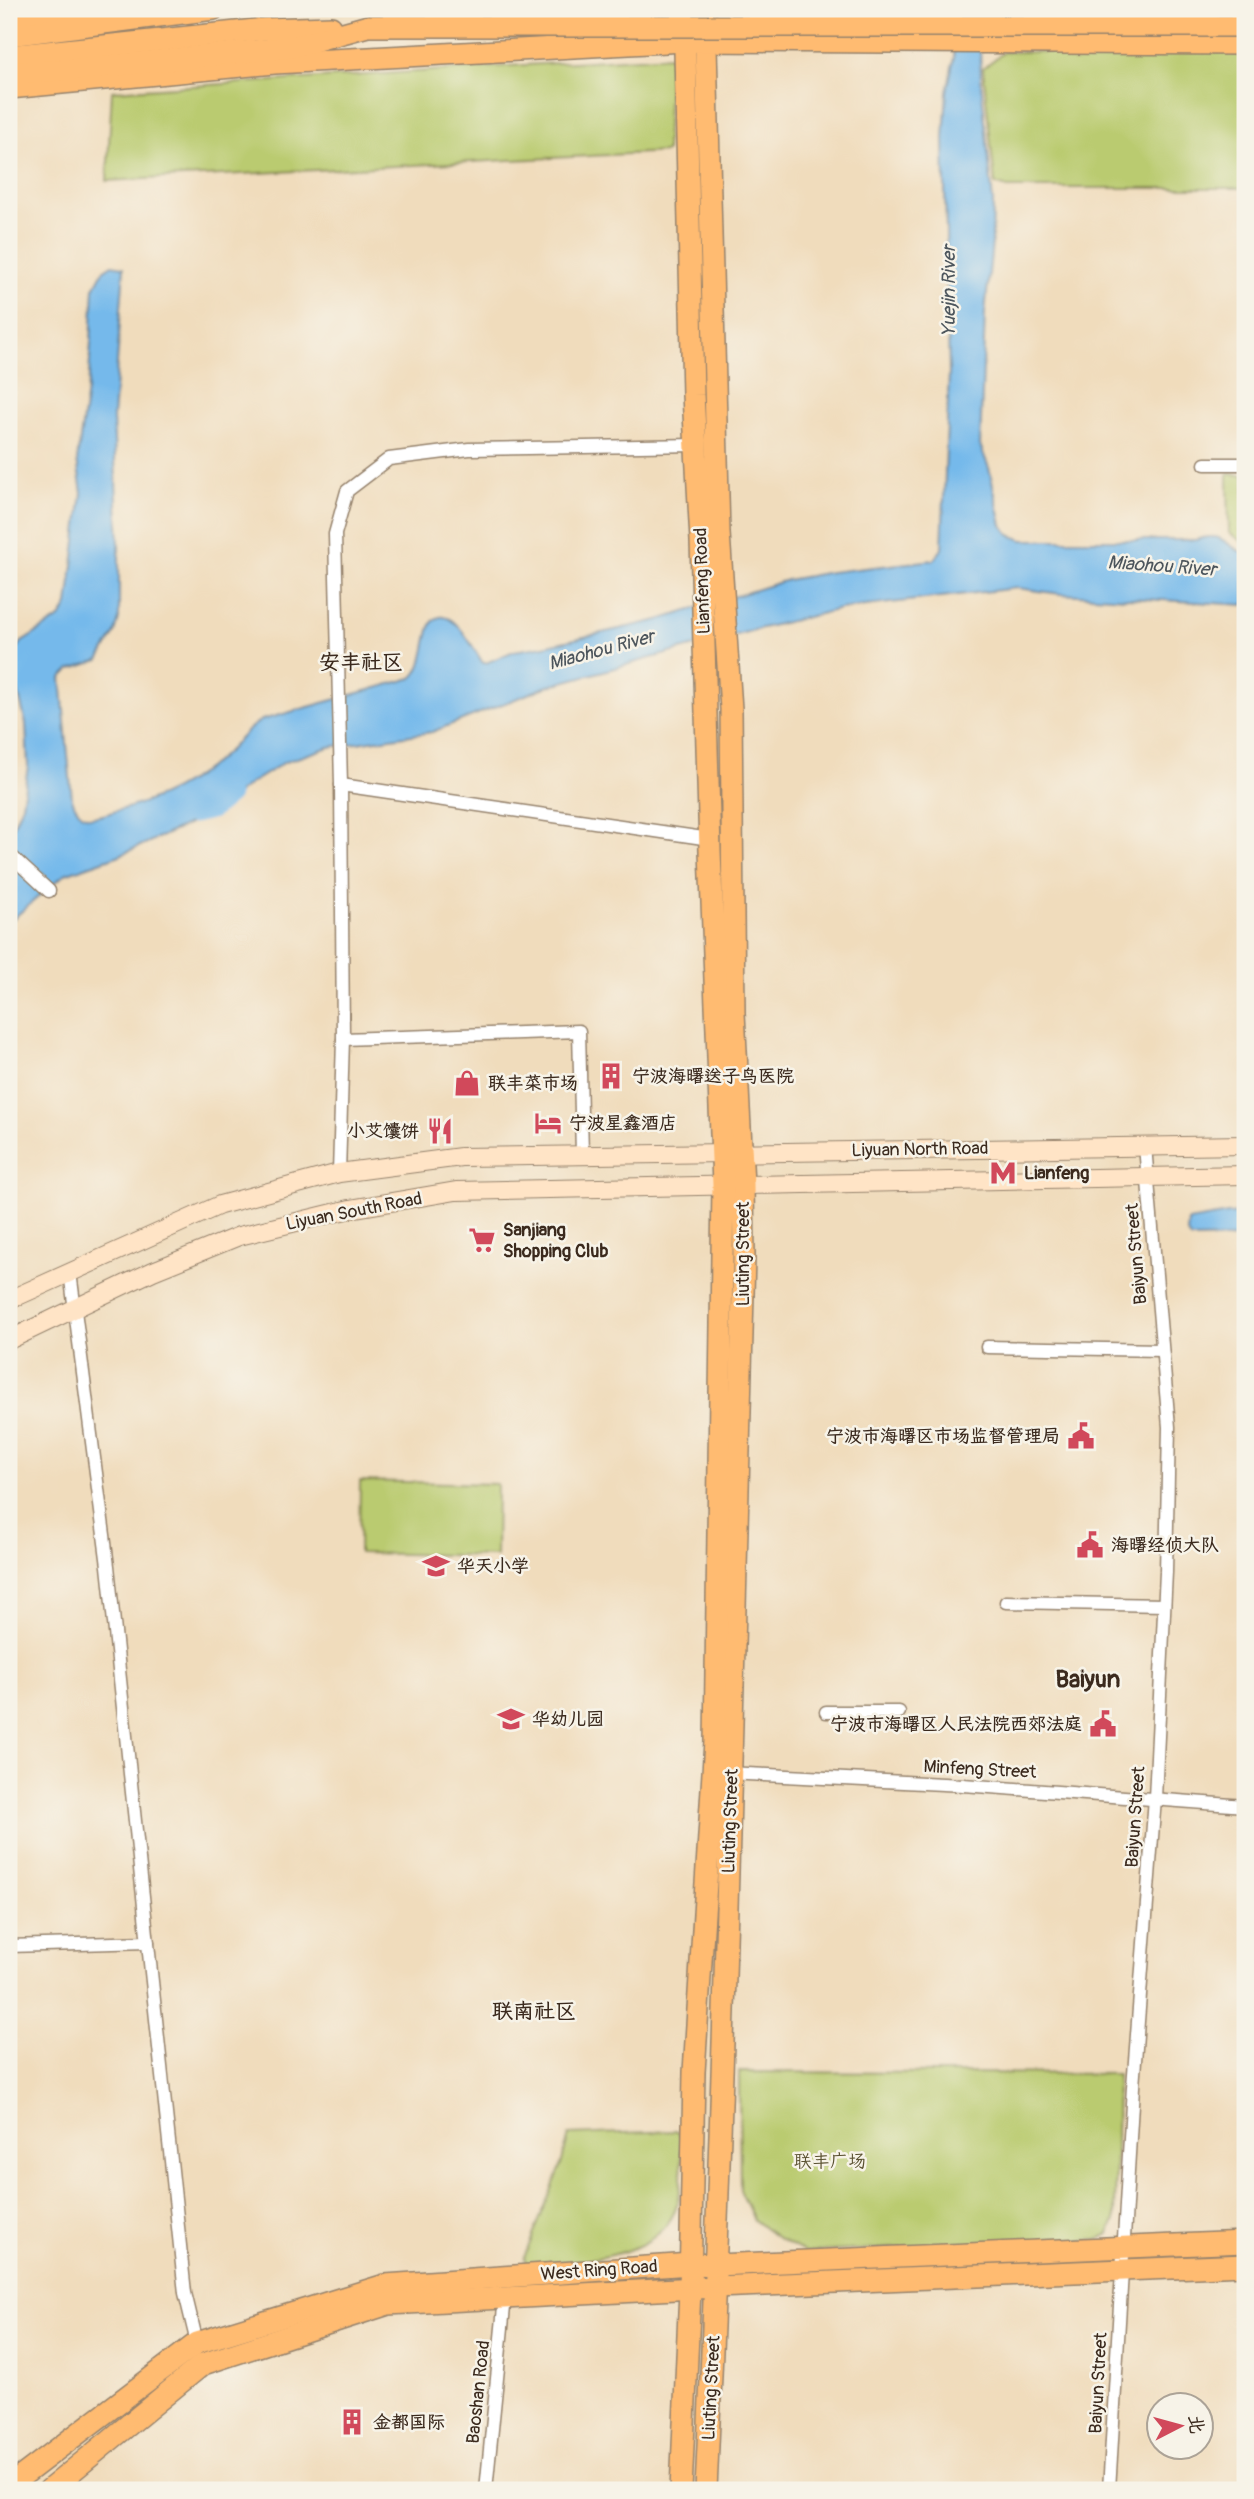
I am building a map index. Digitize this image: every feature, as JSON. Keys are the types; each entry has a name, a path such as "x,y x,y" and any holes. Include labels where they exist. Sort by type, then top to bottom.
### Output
{"main road":[{"path":"9,15 67,9"},
{"path":"9,34 214,9"},
{"name":"Lianfeng Road","path":"684,9 695,41 710,537 706,726 710,839 731,1152"},
{"name":"Lianfeng Road","path":"705,9 695,41 696,445 731,709 734,1013 731,1152"},
{"path":"9,73 80,69 292,47 368,26"},
{"path":"9,56 265,29 368,26 1245,26"},
{"path":"9,88 275,63 695,41 1245,44"},
{"path":"9,88 80,69"},
{"name":"Liyuan North Road","path":"731,1152 1245,1145"},
{"name":"Liyuan South Road","path":"9,1300 220,1205 339,1173 461,1157 731,1152"},
{"name":"Liuting Street","path":"706,2490 716,2287 722,1772 717,1657 733,1184 731,1152"},
{"name":"Liyuan North Road","path":"733,1184 1245,1175"},
{"name":"Liyuan South Road","path":"9,1340 153,1271 239,1236 350,1209 456,1191 733,1184"},
{"name":"Liuting Street","path":"681,2490 691,2264 694,2072 722,1772"},
{"name":"West Ring Road","path":"9,2486 200,2354 385,2285 691,2264 1245,2242"},
{"name":"West Ring Road","path":"49,2490 200,2354 388,2304 1245,2265"}],"street":[{"path":"339,1173 343,1039 335,534 347,491 389,459 469,449 696,445"},
{"path":"1205,464 1245,464"},
{"path":"341,788 710,839"},
{"path":"9,854 49,891"},
{"path":"343,1039 579,1031 582,1154"},
{"name":"Baiyun Street","path":"1109,2490 1133,2087 1155,1798 1169,1427 1145,1146"},
{"path":"70,1272 108,1566 185,2293 200,2354"},
{"path":"987,1347 1162,1350"},
{"path":"1006,1602 1164,1605"},
{"path":"826,1712 899,1712"},
{"name":"Minfeng Street","path":"722,1772 963,1785 1245,1806"},
{"path":"9,1946 148,1942"},
{"name":"Baoshan Road","path":"486,2490 505,2297"}],"green space":[{"path":"1245,51 1245,188 1007,188 995,184 983,68 1004,52"},
{"path":"670,56 666,152 107,181 112,91"},
{"path":"1228,474 1245,475 1245,543 1229,533"},
{"path":"360,1481 497,1484 496,1556 359,1553"},
{"name":"联丰广场","path":"739,2072 1117,2074 1115,2220 1109,2234 1097,2240 804,2252 776,2237 754,2220 740,2190"},
{"path":"676,2131 682,2137 680,2194 669,2222 655,2237 636,2247 592,2259 527,2264 524,2258 560,2169 569,2135"}],"water":[{"name":"Yuejin River","path":"954,9 979,9 981,82 993,202 980,445 989,468 1002,525 1010,535 1022,540 1217,538 1245,554 1245,605 1061,594 1017,588 840,609 758,629 548,686 432,732 329,747 285,762 227,802 189,824 120,855 65,874 9,922 9,836 22,805 28,766 26,724 13,671 15,652 22,642 61,617 68,605 82,493 77,460 89,377 94,288 103,271 112,265 124,267 113,418 119,544 119,619 115,633 99,660 69,670 61,678 72,799 80,813 90,817 132,807 175,789 214,764 251,727 262,720 412,678 421,663 431,626 434,620 440,617 453,621 459,627 483,663 486,663 514,651 659,620 787,580 934,560 942,549 949,373 944,139 947,92 954,57"},
{"path":"1245,1213 1245,1238 1191,1239 1187,1234 1188,1221"}],"waterway":[{"name":"Miaohou River","path":"192,817 213,812 232,796"}],"place":[{"name":"宁波海曙送子鸟医院","path":"611,1076"},
{"name":"联丰菜市场","path":"467,1083"},
{"name":"宁波星鑫酒店","path":"548,1123"},
{"name":"小艾馕饼","path":"440,1131"},
{"name":"Lianfeng","path":"1003,1173"},
{"name":"Sanjiang Shopping Club","path":"482,1240"},
{"name":"宁波市海曙区市场监督管理局","path":"1081,1436"},
{"name":"海曙经侦大队","path":"1090,1545"},
{"name":"华天小学","path":"436,1566"},
{"name":"华幼儿园","path":"511,1719"},
{"name":"宁波市海曙区人民法院西郊法庭","path":"1103,1724"},
{"name":"金都国际","path":"352,2422"}],"district":[{"name":"安丰社区","path":"361,662"},
{"name":"Baiyun","path":"1088,1679"},
{"name":"联南社区","path":"534,2011"}]}
